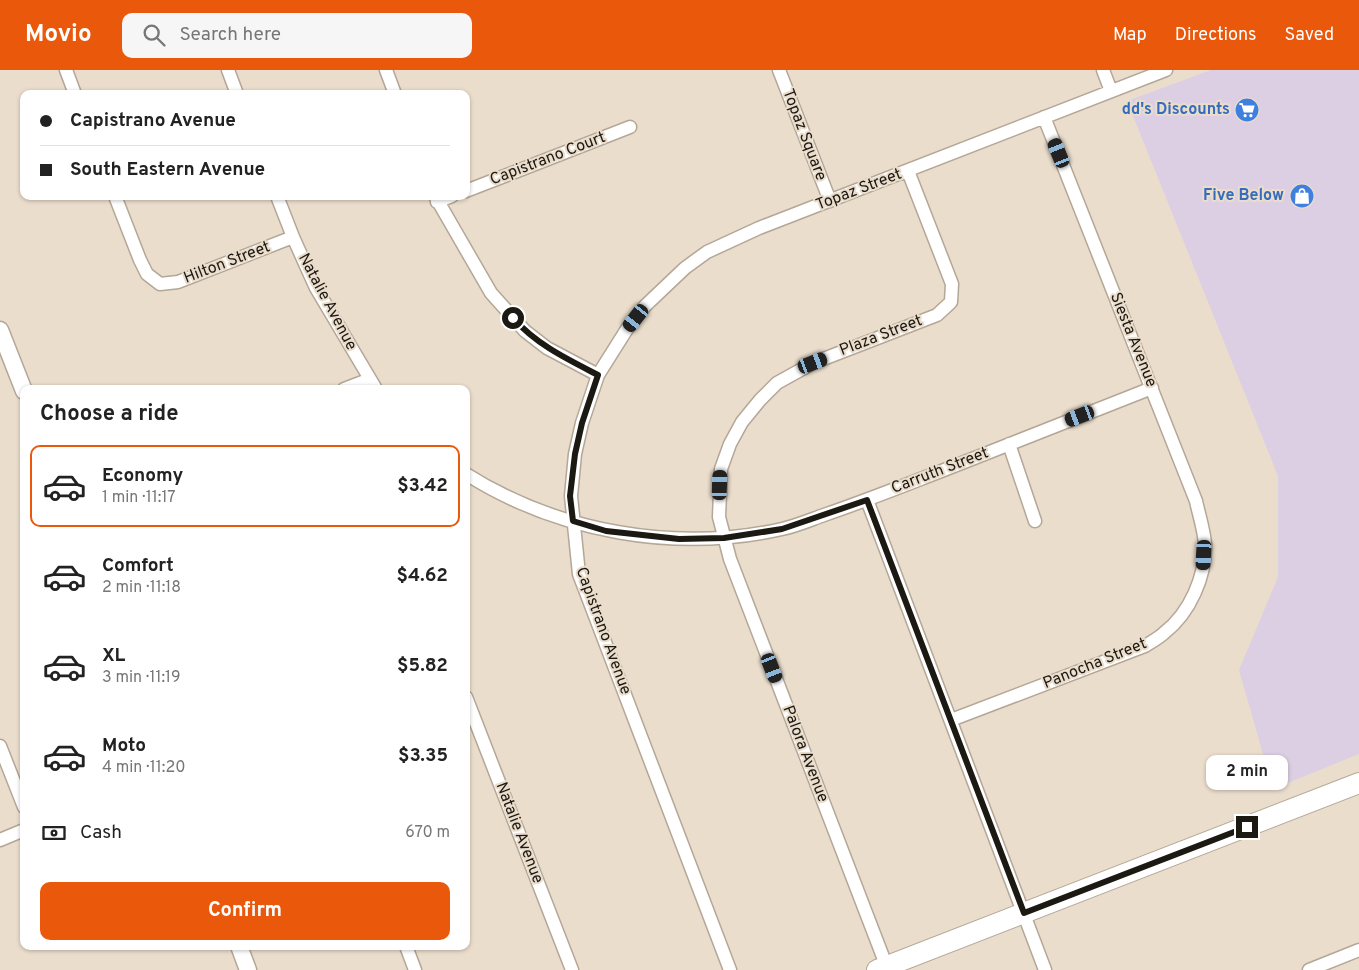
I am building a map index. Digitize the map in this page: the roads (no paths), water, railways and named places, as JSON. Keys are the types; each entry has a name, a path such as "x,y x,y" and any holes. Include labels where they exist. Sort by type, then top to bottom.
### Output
{"main road":[{"path":"884,969 1359,783"}],"street":[{"path":"66,70 74,90"},
{"path":"228,70 236,90"},
{"path":"386,70 394,90"},
{"name":"Topaz Square","path":"779,70 830,201"},
{"path":"1103,70 1112,91"},
{"name":"Topaz Street","path":"598,375 627,329 645,306 685,268 707,252 759,228 1166,70"},
{"name":"Siesta Avenue","path":"1044,117 1196,501 1205,543 1204,567"},
{"name":"Capistrano Court","path":"470,189 630,127"},
{"name":"Plaza Street","path":"724,538 719,517 721,469 730,444 742,422 760,400 777,383 813,363 938,315 951,302 952,284 908,171"},
{"name":"Hilton Street","path":"117,200 147,274 160,284 178,282 293,237"},
{"name":"Natalie Avenue","path":"279,200 316,288 373,384"},
{"path":"437,200 491,293 524,331 547,348 598,375"},
{"path":"0,330 22,385"},
{"name":"Capistrano Avenue","path":"598,375 582,423 575,454 570,496 579,574 730,970"},
{"name":"Carruth Street","path":"470,477 488,488 539,510 606,531 679,539 724,538 782,529 867,500 1152,388"},
{"path":"1009,444 1035,521"},
{"path":"867,500 1045,970"},
{"name":"Palora Avenue","path":"724,538 730,559 884,969"},
{"name":"Panocha Street","path":"951,720 1145,646 1164,633 1182,615 1195,593 1204,567"},
{"name":"Natalie Avenue","path":"470,707 572,970"},
{"path":"0,746 20,797"},
{"path":"0,840 20,832"},
{"path":"240,950 248,970"},
{"path":"408,950 415,970"},
{"path":"1308,970 1359,950"}],"place":[{"name":"dd's Discounts","path":"1247,110"},
{"name":"Five Below","path":"1302,196"}]}
